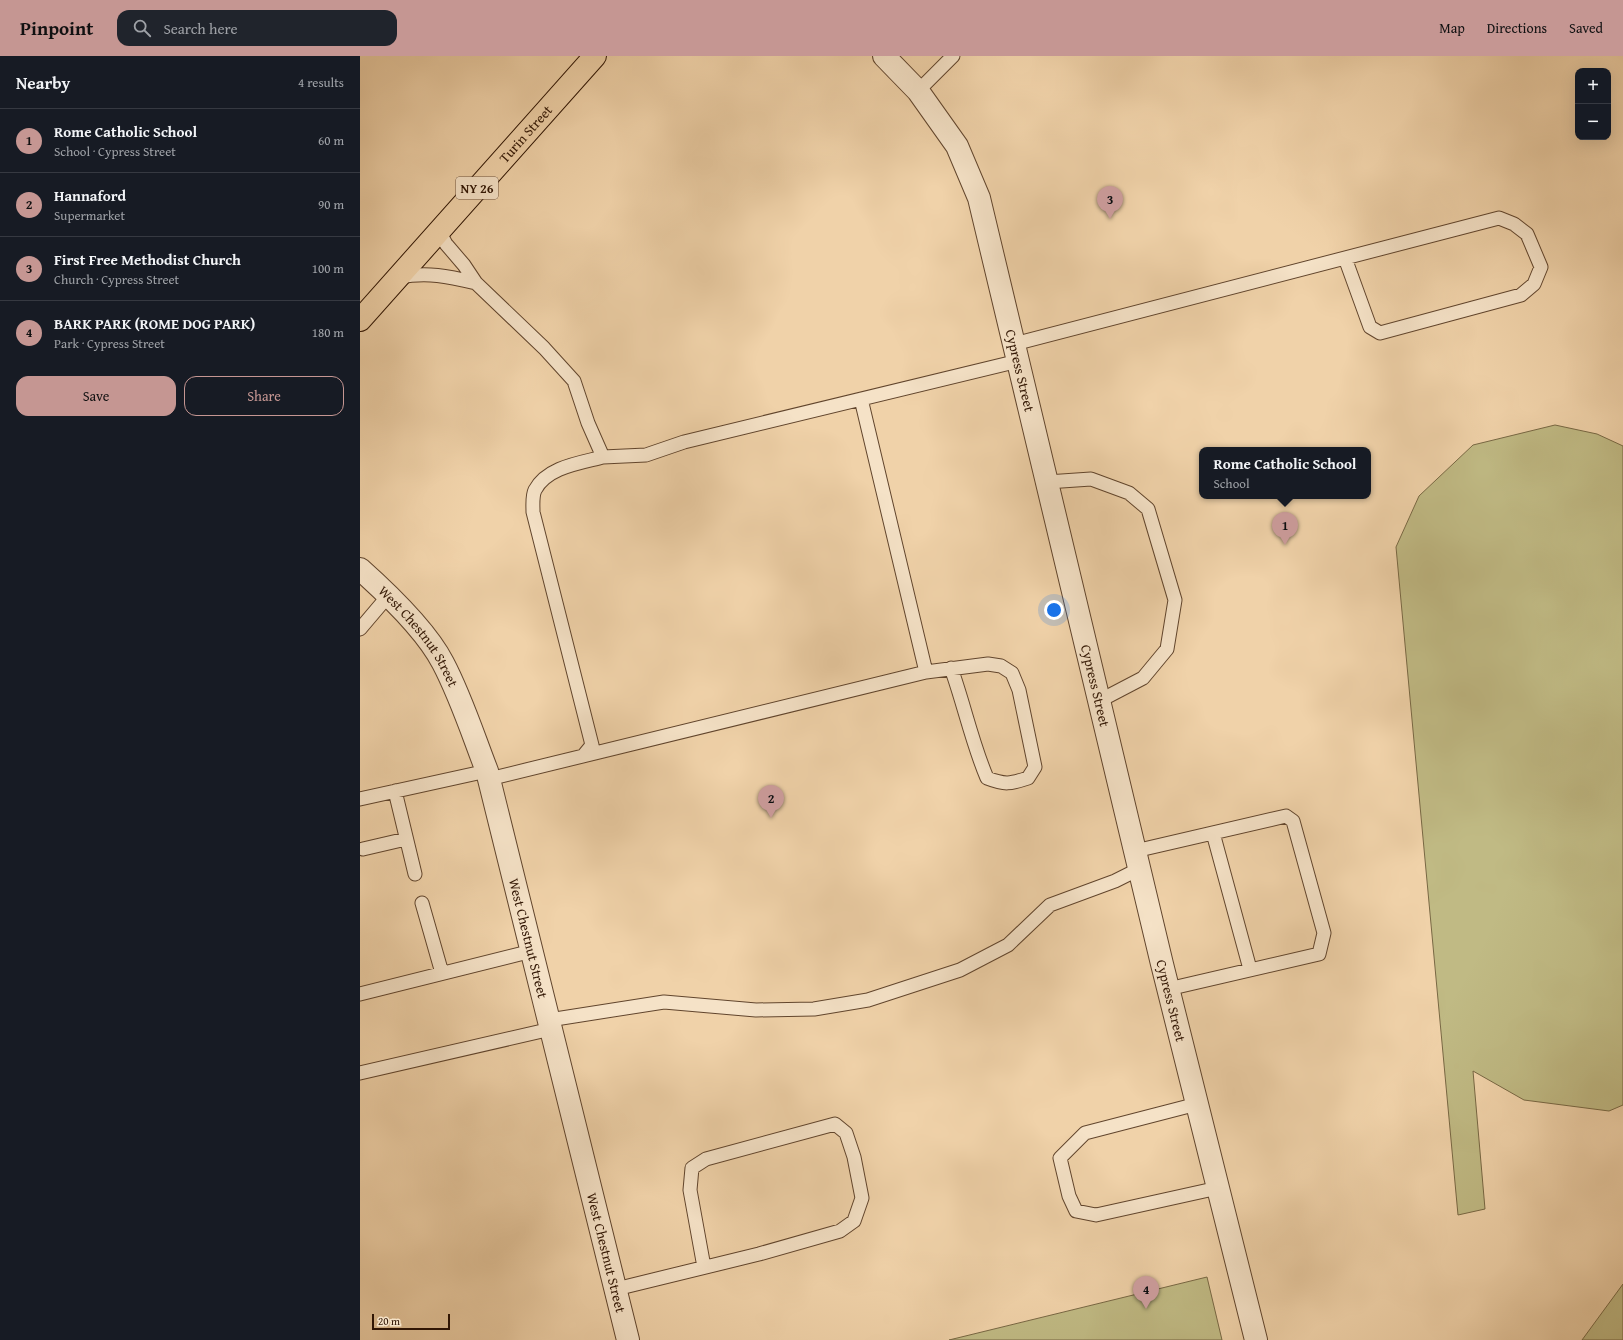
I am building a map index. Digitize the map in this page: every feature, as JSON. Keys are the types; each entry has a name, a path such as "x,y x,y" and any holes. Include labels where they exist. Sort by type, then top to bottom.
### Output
{"main road":[{"name":"Turin Street","path":"360,320 595,56"}],"street":[{"name":"Cypress Street","path":"884,56 918,91 957,146 979,198 1168,989 1256,1340"},
{"name":"West Chestnut Street","path":"360,569 418,626 443,662 457,693 488,775 628,1340"}],"lane":[{"path":"918,91 953,56"},
{"path":"583,756 592,745 533,512 534,491 544,478 567,466 603,457 646,455 684,442 861,399 1345,258 1499,218 1514,224 1527,234 1541,267 1534,284 1521,295 1380,333 1370,327 1345,258"},
{"path":"439,231 446,244 464,265 476,283 544,348 574,381 588,423 603,457"},
{"path":"399,277 416,274 436,274 476,283"},
{"path":"861,399 926,672"},
{"path":"1047,482 1091,479 1129,493 1148,509 1175,600 1167,649 1143,678 1099,701"},
{"path":"360,629 388,596"},
{"path":"360,799 395,791 488,775 583,756 926,672 951,668 988,664 1001,666 1012,673 1019,690 1035,768 1028,778 1001,784 987,778 980,761 961,696 951,668"},
{"path":"395,791 415,874"},
{"path":"360,1073 550,1025 664,1002 756,1010 814,1009 868,1000 960,970 1008,944 1050,905 1115,881 1137,860 1213,833 1286,816 1293,820 1324,933 1319,954 1168,989"},
{"path":"1213,833 1250,969"},
{"path":"363,849 406,839"},
{"path":"422,903 442,973"},
{"path":"360,994 532,951"},
{"path":"1197,1104 1085,1133 1060,1158 1069,1196 1076,1211 1096,1215 1218,1188"},
{"path":"616,1289 704,1267 840,1231 854,1221 862,1198 854,1157 846,1133 835,1124 706,1159 692,1168 690,1190 704,1267"}],"shaded area":[{"path":"1555,425 1597,434 1623,446 1623,1105 1609,1111 1524,1100 1473,1071 1485,1209 1458,1215 1396,547 1419,496 1473,445"},
{"path":"1207,1277 1222,1340 949,1340"},
{"path":"1623,1284 1623,1340 1582,1340"}],"place":[{"name":"First Free Methodist Church","path":"1110,219"},
{"name":"Rome Catholic School","path":"1285,545"},
{"name":"Hannaford","path":"771,818"},
{"name":"BARK PARK (ROME DOG PARK)","path":"1146,1309"}]}
